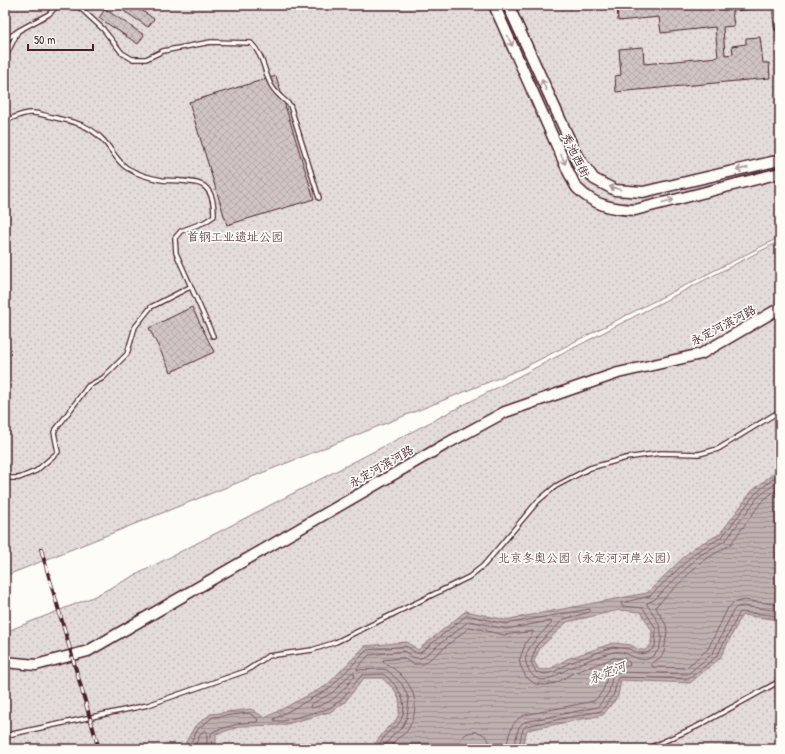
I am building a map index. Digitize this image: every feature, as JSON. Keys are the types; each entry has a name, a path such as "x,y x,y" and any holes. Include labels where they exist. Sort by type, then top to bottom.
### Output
{"street":[{"name":"秀池西街","path":"494,5 569,173 578,188 594,202 614,209 635,210 780,174"},
{"name":"秀池西街","path":"508,5 576,156 594,179 615,190 643,192 780,160"},
{"path":"778,5 780,26"},
{"name":"永定河滨河路","path":"5,662 36,665 88,651 446,444 505,412 618,373 701,354 780,308"}],"lane":[{"path":"5,40 49,14 58,5"},
{"path":"77,5 104,29 122,53 132,59 146,59 163,51 211,42 251,43 258,50 271,86 280,97 290,105 319,198"},
{"path":"5,58 18,31"},
{"path":"5,121 32,113 80,123 92,129 103,139 116,157 126,167 144,176 162,180 190,182 203,185 210,193 214,205 214,216 205,222 181,231 175,238 176,253 213,336"},
{"path":"5,478 19,478 36,471 58,452 54,432 88,386 103,378 128,354 135,327 151,307 190,286"},
{"path":"5,738 12,734 148,705 246,671 268,656 312,650 336,642 469,577 484,565 538,501 556,486 590,468 626,458 661,453 699,454 718,449 780,412"},
{"path":"646,749 698,726 780,681"}],"green space":[{"name":"首钢工业遗址公园","path":"5,5 780,5 780,237 521,369 5,576"},
{"name":"北京冬奥公园（永定河河岸公园）","path":"780,241 780,749 5,749 5,632 93,597"}],"water":[{"name":"永定河","path":"780,468 780,620 742,615 720,658 690,683 621,680 618,696 603,715 527,730 521,749 474,747 473,749 371,749 388,727 394,724 399,714 400,702 395,690 382,678 364,678 344,703 330,712 283,725 242,726 216,734 216,749 182,749 195,726 211,714 251,709 265,718 326,686 365,646 407,642 418,650 466,611 505,620 647,593 693,548 720,534 752,491","holes":["619,610 641,612 652,631 651,645 645,650 639,650 631,645 613,643 567,659 552,668 545,670 538,669 534,661 540,648 567,622"]}],"building":[{"path":"115,5 134,5 154,19 148,27"},
{"path":"617,5 773,5 773,7 732,11 734,26 723,27 725,55 733,54 732,46 746,44 746,38 760,37 763,63 769,63 770,78 616,92 615,76 621,75 619,49 643,47 644,64 718,57 715,27 661,33 659,17 618,21"},
{"path":"105,9 144,35 138,44 99,18"},
{"path":"276,76 314,199 227,225 189,102"},
{"path":"192,307 214,352 171,372 149,328"}],"railway":[{"path":"41,549 99,749"}]}
